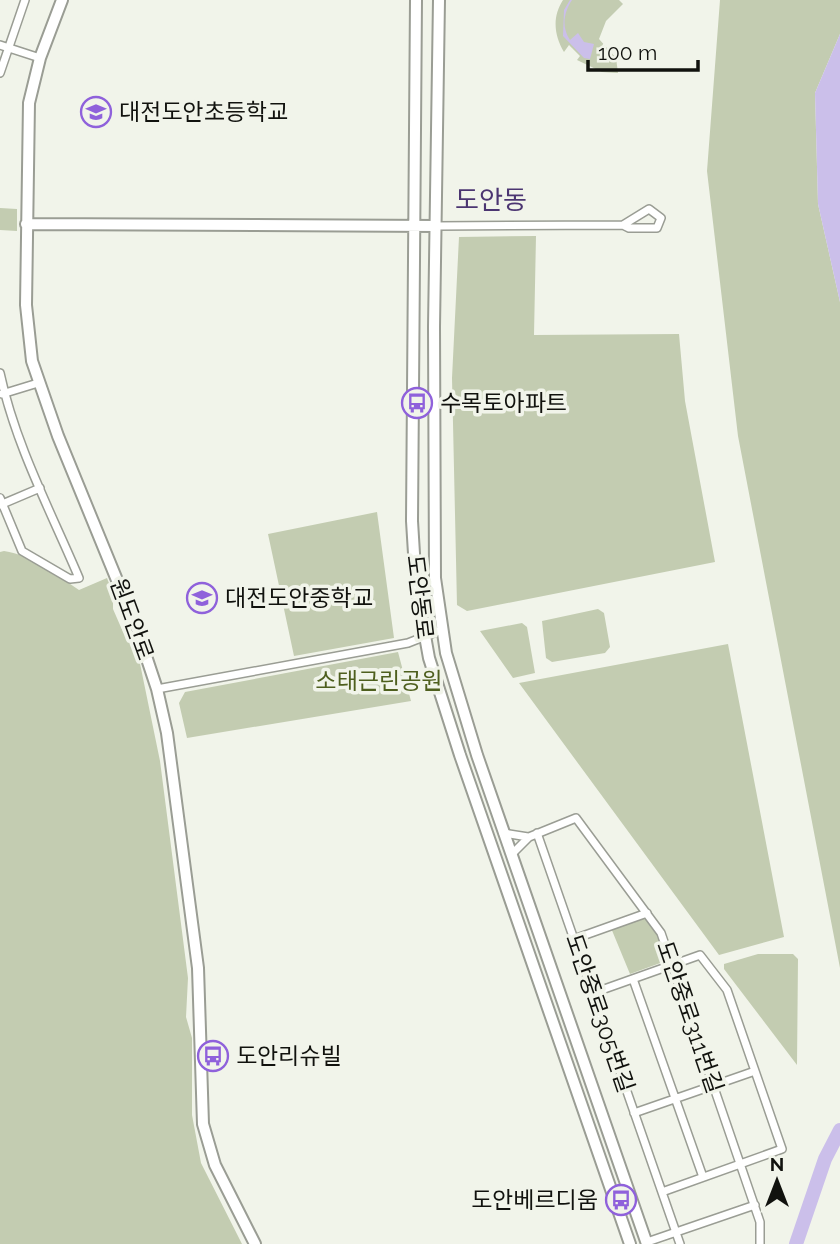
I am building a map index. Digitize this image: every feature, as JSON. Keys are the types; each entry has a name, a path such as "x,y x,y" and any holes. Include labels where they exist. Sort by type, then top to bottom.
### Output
{"main road":[{"name":"원도안로","path":"62,0 40,58 28,115 27,318 38,383 137,629 157,689 167,733 198,968 203,1124 215,1165 255,1244"},
{"name":"도안동로","path":"415,0 412,521 416,586 424,638 464,768 630,1244"},
{"name":"도안동로","path":"439,0 435,567 441,630 452,675 503,833 645,1243"},
{"path":"26,224 436,226"}],"street":[{"path":"0,73 4,46 25,0"},
{"path":"4,46 40,58"},
{"path":"436,226 623,225 633,222 646,210 653,210 660,218 657,228 629,228 623,225"},
{"path":"0,373 2,393 79,578 70,579 22,551 1,502 40,488"},
{"path":"2,393 38,383"},
{"path":"157,689 424,638 441,630"},
{"name":"도안중로311번길","path":"511,855 529,837 576,818 661,933 755,1205 762,1231 760,1244"},
{"path":"503,833 529,837"},
{"name":"도안중로305번길","path":"537,833 680,1244"},
{"path":"574,939 646,913"},
{"path":"593,993 700,955 727,990 782,1149 662,1192"},
{"name":"도안중로305번길","path":"633,979 703,1177"},
{"path":"634,1113 755,1071"},
{"path":"645,1243 755,1205"}],"green space":[{"path":"563,0 619,0 623,4 606,21 599,39 616,58 618,73 602,72 577,60 580,56 569,45 564,52 556,26 557,13"},
{"path":"720,0 840,0 840,34 815,93 818,204 840,302 840,968 738,436 707,171"},
{"path":"0,208 17,209 17,231 0,230"},
{"path":"536,236 534,335 679,334 685,401 715,562 467,611 457,605 452,378 459,237"},
{"path":"377,512 394,638 294,656 268,534"},
{"path":"0,552 34,561 79,590 107,578 113,594 113,609 123,632 137,649 160,761 188,978 186,1017 192,1038 192,1115 201,1163 242,1244 0,1244"},
{"path":"598,609 604,613 610,647 605,653 552,662 546,658 542,621"},
{"path":"522,623 527,627 535,673 513,678 480,631"},
{"path":"728,644 784,937 719,955 519,683"},
{"name":"소태근린공원","path":"398,652 411,701 187,738 179,703 185,692"},
{"path":"642,918 655,929 666,958 663,962 630,974 611,928"},
{"path":"758,954 793,954 798,959 797,1065 724,969 724,964"}],"shaded area":[{"path":"570,0 565,30 570,40 578,33 584,42 594,44 590,59 584,58 563,36 564,10"},
{"path":"840,34 840,302 818,204 815,93"}],"waterway":[{"path":"796,1244 825,1159 840,1130"}],"place":[{"name":"대전도안초등학교","path":"96,112"},
{"name":"수목토아파트","path":"417,403"},
{"name":"대전도안중학교","path":"202,598"},
{"name":"도안리슈빌","path":"213,1056"},
{"name":"도안베르디움","path":"621,1200"}],"district":[{"name":"도안동","path":"491,200"}]}
